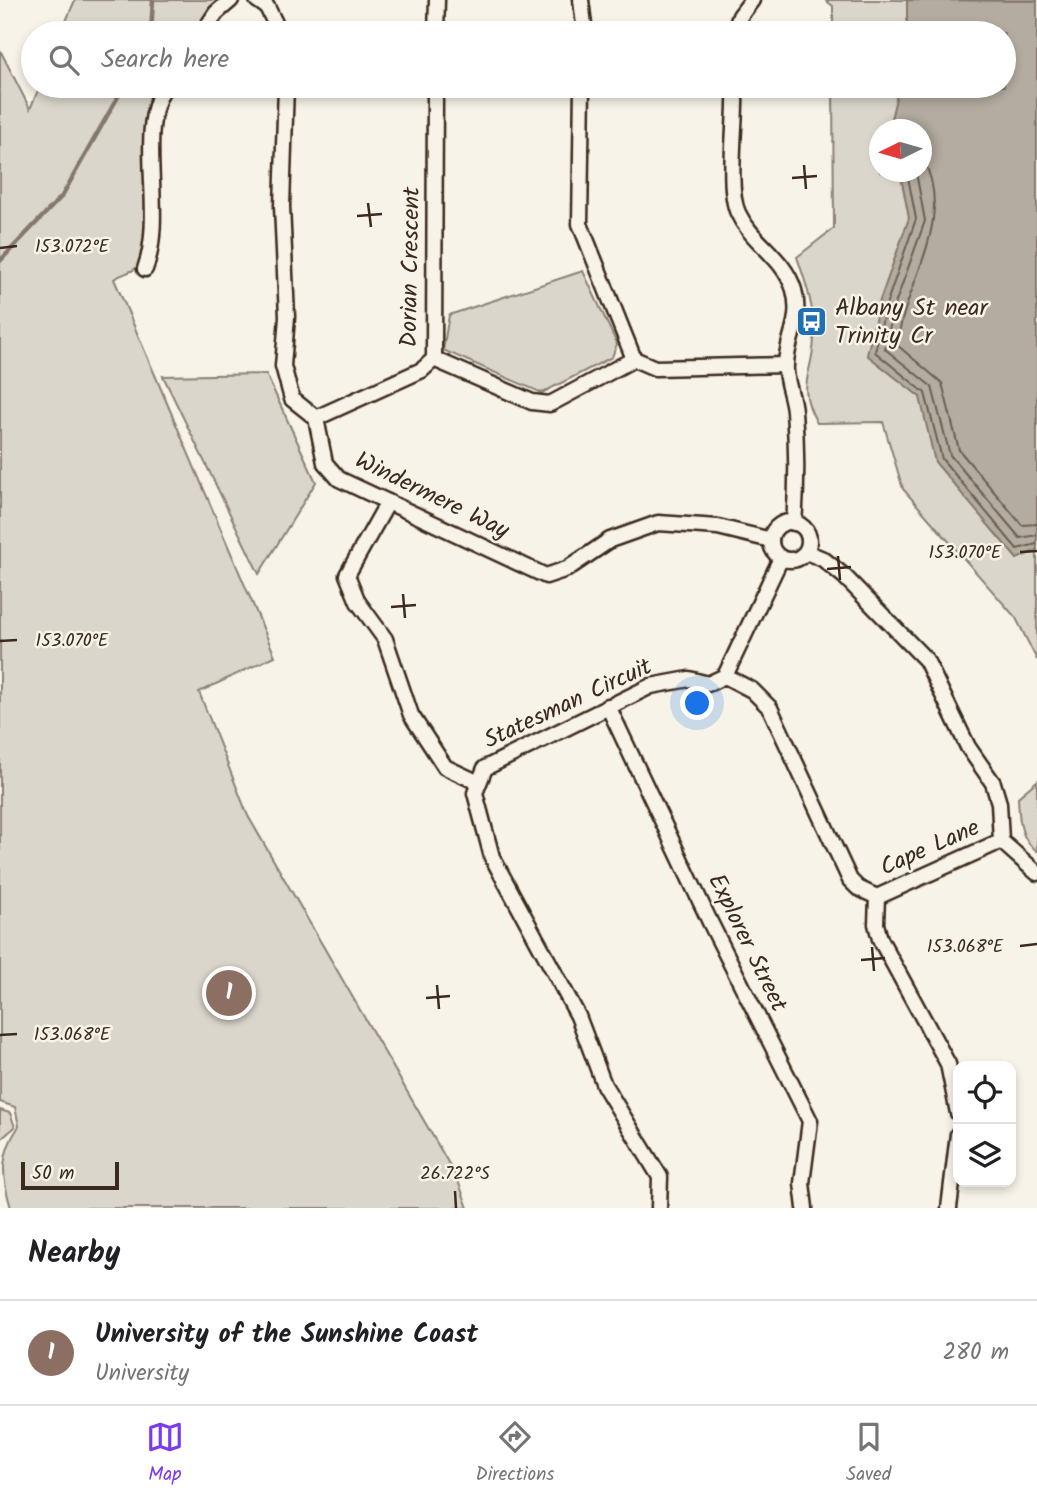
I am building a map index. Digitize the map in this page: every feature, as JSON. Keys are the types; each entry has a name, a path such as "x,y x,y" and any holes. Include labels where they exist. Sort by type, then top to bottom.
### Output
{"street":[{"path":"210,21 231,0"},
{"path":"257,0 267,7 274,21"},
{"path":"436,0 436,21"},
{"path":"581,0 584,21"},
{"path":"738,21 752,0"},
{"path":"145,269 154,238 152,113 159,98"},
{"path":"286,98 282,206 287,317 282,366 292,400 316,418"},
{"name":"Dorian Crescent","path":"316,418 422,370 434,359 435,98"},
{"path":"582,98 580,224 634,359 655,368 786,365"},
{"path":"735,98 732,180 734,202 751,233 780,262 794,290 796,324 786,365 794,407 794,523"},
{"path":"434,359 532,402 550,404 634,359"},
{"name":"Windermere Way","path":"316,418 325,463 339,479 546,576 568,569 610,540 658,523 718,527 771,540"},
{"path":"388,502 347,575 358,602 385,639 411,715 445,767 477,782"},
{"path":"794,523 807,532 809,540 806,552 794,560 781,558 774,550 771,540 780,525 794,523"},
{"path":"806,552 822,559 844,576 926,660 968,747 993,783 999,803 1001,841 1037,873"},
{"path":"781,558 725,676 751,690 769,708 850,880 858,888 877,897 876,924 880,939 948,1064 953,1088"},
{"name":"Statesman Circuit","path":"659,1208 660,1177 609,1095 578,1016 492,857 475,793 477,782 485,768 608,706 661,683 689,679 708,684 725,676"},
{"name":"Explorer Street","path":"608,706 710,922 810,1121 802,1184 805,1208"},
{"name":"Cape Lane","path":"877,897 1001,841"},
{"path":"949,1208 953,1176"}],"shaded area":[{"path":"75,0 219,0 205,21 66,21"},
{"path":"825,0 1037,0 1037,660 1016,618 903,489 883,422 817,423 806,389 813,351 813,317 807,286 797,257 834,228 833,98 1016,98 1016,21 833,21 833,6"},
{"path":"0,50 21,91 21,98 24,98 30,109 35,98 150,98 145,118 147,219 144,256 139,266 114,279 275,656 199,692 248,816 457,1178 468,1208 11,1208 5,1185 4,1165 8,1146 19,1126 15,1107 0,1102"},
{"path":"583,271 617,344 612,357 542,393 443,350 449,315"},
{"path":"266,374 316,482 259,574 163,376"},
{"path":"1037,781 1037,851 1023,834 1018,797"},
{"path":"0,1110 10,1113 15,1127 0,1140"}],"water":[{"path":"907,0 1037,1 1037,550 1017,559 935,462 920,397 867,355 879,303 909,218 902,182 932,182 932,119 891,119 896,98 1016,98 1016,21 907,21"}],"waterway":[{"path":"152,21 153,0"},
{"path":"0,261 62,196 117,98"}],"place":[{"name":"Albany St near Trinity Cr","path":"812,322"},
{"name":"University of the Sunshine Coast","path":"229,993"}]}
